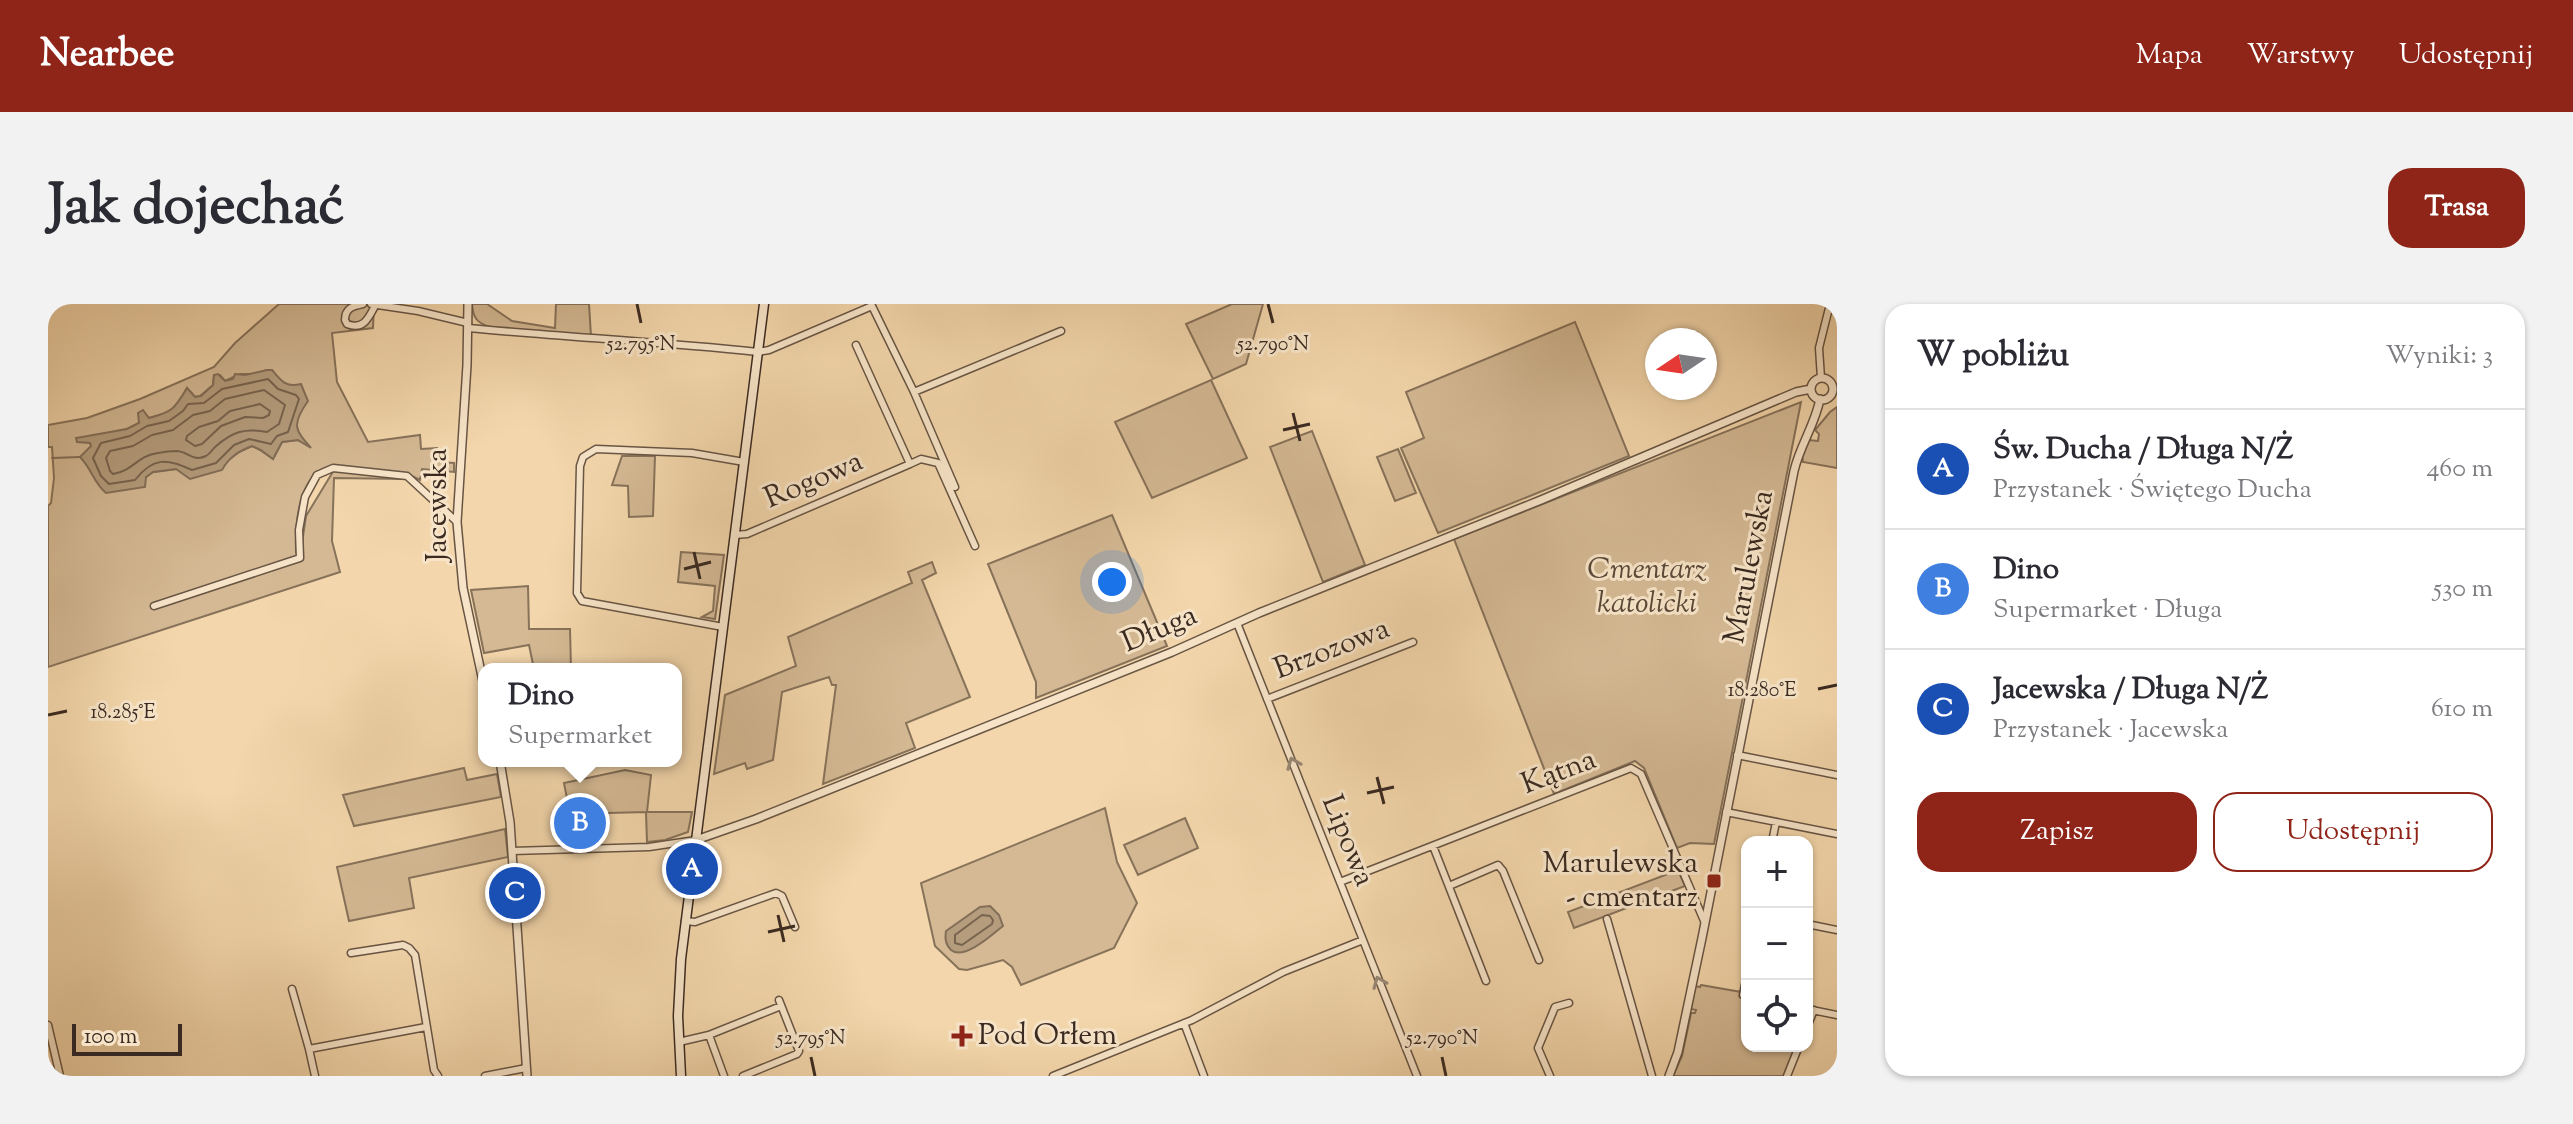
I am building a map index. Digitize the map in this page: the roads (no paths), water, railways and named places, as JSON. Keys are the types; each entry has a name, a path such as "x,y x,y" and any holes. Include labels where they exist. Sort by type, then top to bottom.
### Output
{"main road":[{"path":"681,1076 678,998 685,921 764,304"}],"street":[{"path":"363,304 352,306 347,311 347,324 362,325 367,321 373,304 468,326 758,352 872,306 955,487"},
{"name":"Jacewska","path":"468,304 457,522 463,588 479,663"},
{"path":"1821,378 1819,348 1830,304"},
{"path":"914,392 1061,331"},
{"name":"Rogowa","path":"856,345 910,464"},
{"path":"1821,378 1835,388 1829,397 1820,399 1811,389 1813,383 1821,378"},
{"name":"Długa","path":"512,851 649,847 696,840 756,819 1172,652 1796,392 1811,389"},
{"name":"Marulewska","path":"1669,1076 1678,1052 1705,923 1794,471 1820,399"},
{"path":"723,627 582,601 577,593 580,466 583,457 596,449 692,453 744,462"},
{"name":"Rogowa","path":"735,535 747,534 921,459 938,463 975,546"},
{"path":"154,606 300,558 299,530 305,497 317,475 333,468 407,476 457,522"},
{"name":"Lipowa","path":"1237,623 1417,1076"},
{"name":"Brzozowa","path":"1267,699 1413,642"},
{"path":"1737,755 1837,775"},
{"path":"485,1076 526,1072 512,851 501,767"},
{"name":"Kątna","path":"1340,882 1631,768 1641,774 1705,923"},
{"path":"1726,812 1837,834"},
{"path":"1773,836 1776,822"},
{"path":"1433,846 1486,981"},
{"path":"1449,886 1498,865 1539,960"},
{"path":"685,921 695,922 776,893 782,896 795,927"},
{"path":"1607,919 1652,1076"},
{"path":"1813,925 1837,930"},
{"path":"1053,1076 1184,1023 1283,972 1363,940"},
{"path":"351,953 403,945 415,955 434,1070 438,1076"},
{"path":"292,989 315,1076"},
{"path":"679,1042 709,1035 780,1003 799,1051 743,1076"},
{"path":"1550,1076 1538,1048 1555,1007 1569,1003"},
{"path":"1813,1011 1837,1015"},
{"path":"1184,1023 1204,1076"},
{"path":"48,1025 60,1076"},
{"path":"309,1049 426,1027"},
{"path":"709,1035 724,1076"},
{"path":"1787,1076 1797,1052"}],"water":[{"path":"272,370 288,384 301,384 308,401 299,416 297,427 311,448 298,440 282,442 273,459 252,446 235,455 222,470 190,479 176,469 153,472 146,477 145,487 106,493 80,457 91,446 90,443 77,442 76,438 127,429 139,423 138,413 143,410 149,418 163,414 176,405 187,388 195,397 201,396 213,385 214,375 218,374 225,381 233,379 235,374"},
{"path":"990,906 999,915 1003,926 971,949 963,952 951,950 946,941 946,931 980,907"}],"waterway":[{"path":"52,458 80,457"}],"place":[{"name":"Dino","path":"580,823"},
{"name":"Św. Ducha / Długa N/Ż","path":"692,869"},
{"name":"Marulewska - cmentarz","path":"1714,881"},
{"name":"Jacewska / Długa N/Ż","path":"515,893"},
{"name":"Pod Orłem","path":"962,1036"}],"park label":[{"name":"Cmentarz katolicki","path":"1647,587"}]}
